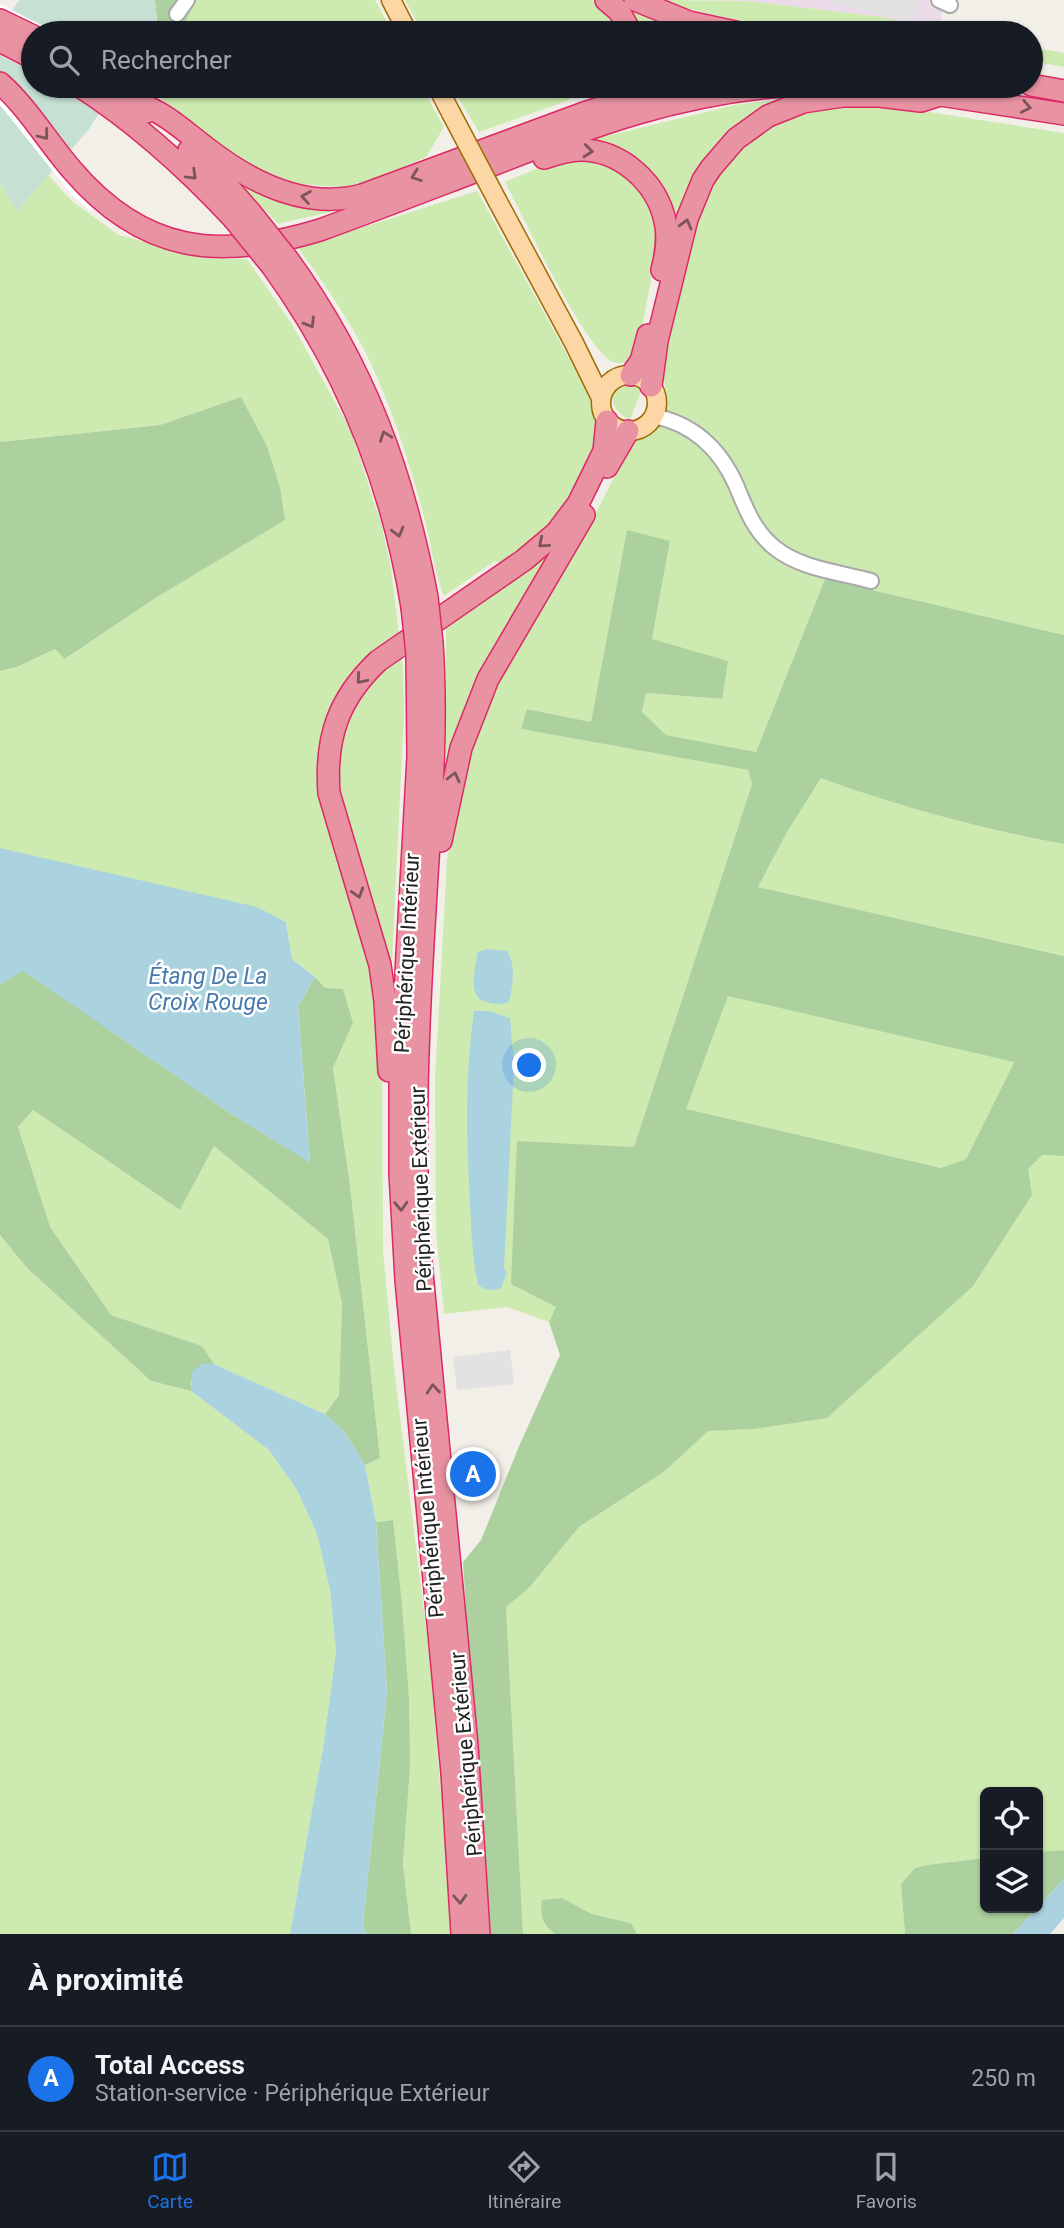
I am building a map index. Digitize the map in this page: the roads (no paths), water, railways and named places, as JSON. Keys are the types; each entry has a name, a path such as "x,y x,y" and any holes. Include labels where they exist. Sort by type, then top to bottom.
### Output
{"highway":[{"path":"606,0 619,11 624,21"},
{"path":"635,0 687,21"},
{"path":"0,20 21,30"},
{"path":"0,41 21,52"},
{"path":"1043,73 1064,77"},
{"path":"0,83 86,185 118,212 174,241 230,248 261,246 320,230 547,144 651,108 696,98"},
{"path":"1043,87 1064,91"},
{"path":"104,98 211,152 244,174 272,188 310,199 338,199 362,195 631,98"},
{"path":"129,98 157,124"},
{"path":"458,160 514,133 576,108 592,98"},
{"path":"651,386 657,341 687,219 710,168 736,139 768,116 803,102 830,98"},
{"path":"896,98 921,101 929,98"},
{"path":"965,98 1064,114"},
{"name":"Périphérique Intérieur","path":"157,124 223,181 242,215 335,330 369,397 395,464 411,516 425,648 399,1138 406,1280 451,1761 462,1934"},
{"path":"450,181 570,150 610,156 635,171 661,207 667,236 664,263 645,350 622,377"},
{"path":"399,1138 391,1118 386,1001 380,965 328,793 327,763 332,733 345,701 359,679 378,661 524,560 556,533 578,504 604,451 607,421"},
{"path":"423,938 434,922 444,820 461,748 474,710 505,646 590,505 614,453 628,431"},
{"name":"Périphérique Extérieur","path":"425,648 435,733 416,1098 417,1204 467,1745 479,1934"}],"main road":[{"path":"391,0 402,21"},
{"path":"443,98 601,398"},
{"path":"574,343 622,377"},
{"path":"639,376 651,386 657,401 654,416 643,427 621,430 607,421 601,408 601,398 607,385 622,377 639,376"}],"street":[{"path":"177,14 187,0"},
{"path":"654,416 671,420 691,430 714,448 727,466 749,517 757,530 776,549 804,564 871,581"}],"water":[{"name":"Étang De La Croix Rouge","path":"0,848 257,907 286,922 292,959 315,977 298,1006 310,1163 230,1113 23,971 0,984"},
{"path":"487,949 507,951 510,956 513,976 509,1002 486,1002 476,995 474,976 477,956 478,952"},
{"path":"474,1011 489,1011 510,1018 514,1065 504,1268 507,1273 501,1288 492,1290 478,1285 472,1234 467,1097"},
{"path":"202,1364 214,1364 325,1414 344,1432 365,1465 376,1522 387,1692 363,1924 366,1934 290,1934 323,1748 336,1652 330,1590 317,1534 297,1490 269,1450 191,1391 192,1372"},
{"path":"1064,1879 1064,1918 1050,1934 1013,1934 1032,1913 1043,1913 1043,1902"}],"place":[{"name":"Total Access","path":"473,1474"}]}
